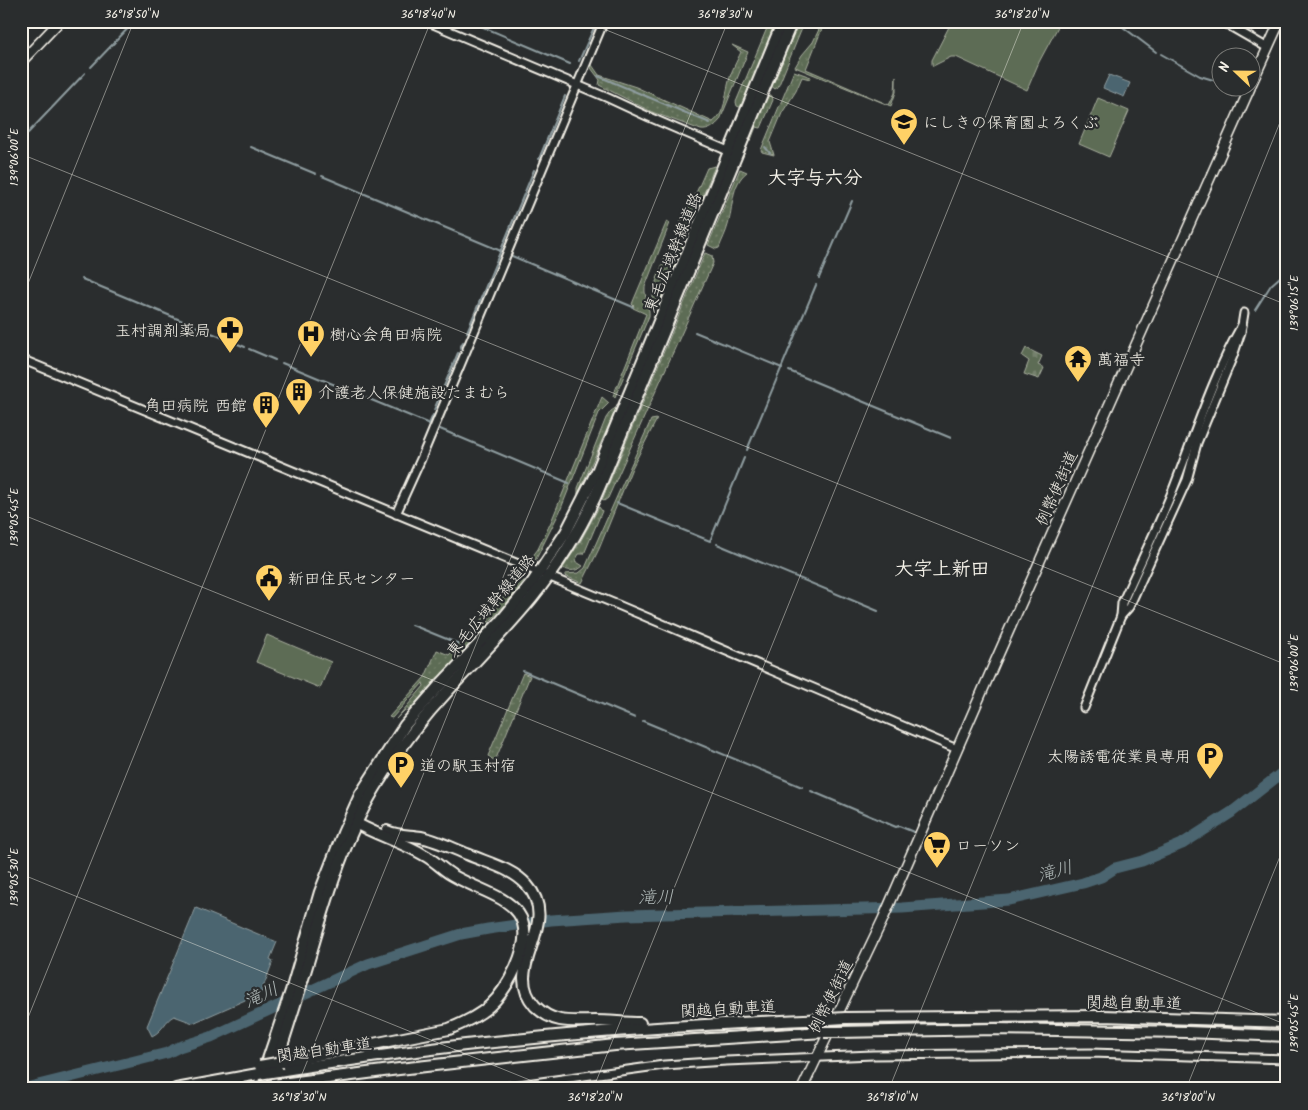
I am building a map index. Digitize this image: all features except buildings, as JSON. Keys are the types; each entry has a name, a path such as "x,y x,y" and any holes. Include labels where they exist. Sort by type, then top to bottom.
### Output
{"highway":[{"name":"東毛広域幹線道路","path":"258,1089 289,1009 355,821 379,781 415,729 446,692 511,623 544,575 568,547 596,495 733,153 783,21"},
{"name":"東毛広域幹線道路","path":"733,153 792,21"},
{"path":"355,821 391,833 432,840 506,870 529,887 534,894 539,909 536,934 526,964 524,983 532,1002 543,1014 567,1021 685,1025"},
{"path":"280,1066 449,1029 470,1021 481,1014 499,996 519,960 523,947 524,935 521,920 504,900 453,876 425,855 355,821"},
{"name":"東毛広域幹線道路","path":"270,1087 289,1009"},
{"name":"関越自動車道","path":"176,1089 280,1066 514,1040 685,1025 845,1018 1094,1016 1287,1022"},
{"name":"関越自動車道","path":"252,1089 409,1068 615,1045 824,1032 995,1029 1187,1032 1287,1036"}],"main road":[{"path":"21,62 60,21"},
{"name":"例幣使街道","path":"1260,65 1280,21"},
{"name":"例幣使街道","path":"802,1089 885,916 1245,98"}],"street":[{"path":"426,21 733,153"},
{"path":"396,514 424,454 604,21"},
{"path":"1221,21 1268,48"},
{"path":"1084,708 1121,616 1129,607 1187,480 1198,443 1234,356 1244,313"},
{"path":"21,359 544,575 957,749"},
{"path":"489,1089 664,1065 873,1055 1091,1053 1287,1060"}],"green space":[{"path":"770,21 780,21 742,108 737,106 736,102"},
{"path":"796,21 805,21 778,87 775,89 770,85"},
{"path":"823,21 825,21 806,69 889,105 895,93 896,76 896,92 891,106 795,67 813,42"},
{"path":"952,21 1061,21 1039,62 1027,90 956,57 951,57 933,66 932,60"},
{"path":"732,45 748,52 720,120 707,130 701,130 652,112 599,85 600,80 591,68 592,65 599,75 636,87 713,122 723,109 730,77 741,52"},
{"path":"794,71 811,77 810,79 802,77 796,91 782,113 770,142 774,155 762,152 761,150"},
{"path":"766,96 772,96 773,100 761,128 756,127 751,140 748,139"},
{"path":"1098,98 1129,111 1109,157 1079,144"},
{"path":"715,166 687,235 679,232 677,229 707,168"},
{"path":"740,169 747,172 735,190 727,228 719,248 716,249 708,245"},
{"path":"667,221 670,223 645,287 649,316 615,397 613,396 646,314 633,308 632,304"},
{"path":"677,240 684,243 657,307 653,298 653,290 671,242"},
{"path":"705,253 712,256 713,263 608,498 604,501 602,500"},
{"path":"1026,348 1042,356 1038,365 1044,368 1039,379 1024,374 1029,361 1022,356"},
{"path":"602,397 609,403 599,413 560,511 535,561 529,561 538,549 551,522"},
{"path":"617,407 578,494 578,488 606,418"},
{"path":"657,419 632,468 599,549 582,583 565,576 565,574 579,573 585,568 651,420"},
{"path":"599,507 602,511 584,554 579,554 575,561 583,566 573,570 563,568 580,542"},
{"path":"514,568 522,571 524,581 513,596 410,709 405,710 396,719 424,686 423,683 392,718 389,717 425,677 437,650 449,655 502,598"},
{"path":"267,635 331,662 320,688 256,662"},
{"path":"523,673 530,676 495,761 488,756"}],"water":[{"path":"1109,75 1130,83 1124,97 1103,88"},
{"path":"196,908 277,942 270,959 273,961 261,993 193,1023 174,1016 152,1036 147,1026"}],"waterway":[{"path":"91,67 135,21"},
{"path":"469,21 570,64"},
{"path":"579,61 597,21"},
{"path":"1115,21 1156,52"},
{"path":"1161,54 1200,76 1210,79"},
{"path":"21,137 28,133 85,73"},
{"path":"598,76 710,123"},
{"path":"539,159 565,96"},
{"path":"251,147 316,174"},
{"path":"765,147 770,153"},
{"path":"467,332 534,170"},
{"path":"322,176 501,251"},
{"path":"819,278 852,201"},
{"path":"512,256 633,307"},
{"path":"1255,310 1271,285 1287,271"},
{"path":"82,279 245,347"},
{"path":"747,450 816,285"},
{"path":"695,332 782,368"},
{"path":"460,348 463,342"},
{"path":"249,349 275,360"},
{"path":"434,410 458,353"},
{"path":"282,363 429,424 433,415"},
{"path":"789,371 951,438"},
{"path":"440,429 569,483"},
{"path":"617,503 710,541 744,458"},
{"path":"717,544 878,611"},
{"path":"412,625 459,644"},
{"path":"523,671 635,718"},
{"path":"643,721 802,787"},
{"name":"滝川","path":"22,1089 167,1053 179,1047 211,1037 368,964 461,934 551,920 627,915 902,908 1009,900 1083,883 1101,877 1115,868 1142,861 1182,844 1232,812 1287,769"},
{"path":"811,791 896,827 899,826 917,832"}],"place":[{"name":"にしきの保育園よろくぶ","path":"904,146"},
{"name":"玉村調剤薬局","path":"230,354"},
{"name":"樹心会角田病院","path":"311,358"},
{"name":"萬福寺","path":"1078,383"},
{"name":"介護老人保健施設たまむら","path":"299,416"},
{"name":"角田病院 西館","path":"266,429"},
{"name":"新田住民センター","path":"269,602"},
{"name":"太陽誘電従業員専用","path":"1210,780"},
{"name":"道の駅玉村宿","path":"401,789"},
{"name":"ローソン","path":"937,869"}],"district":[{"name":"大字与六分","path":"815,177"},
{"name":"大字上新田","path":"942,568"}]}
